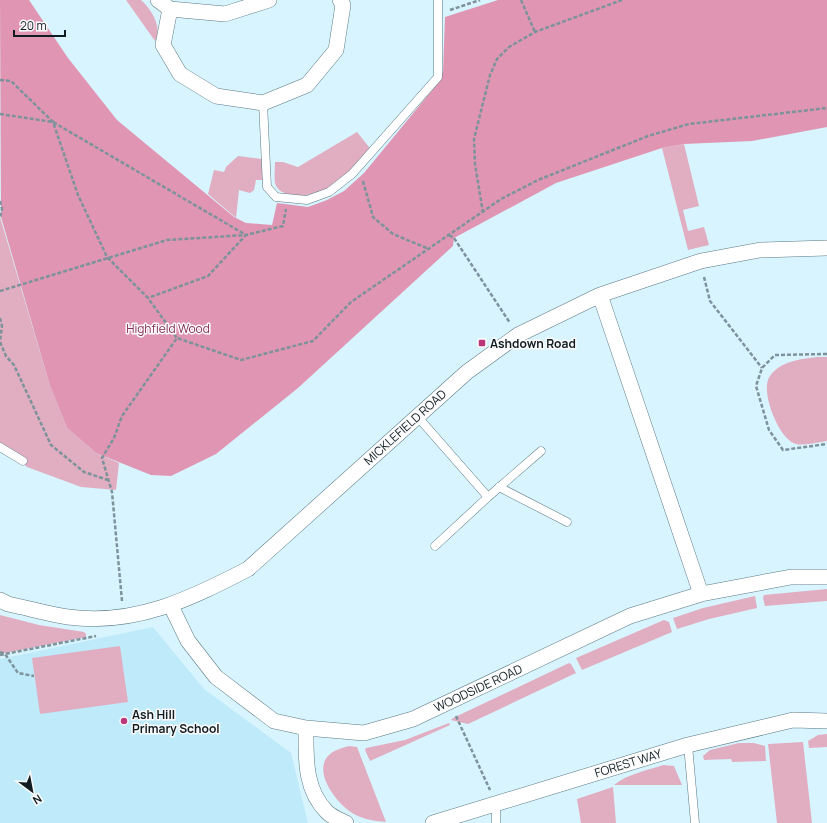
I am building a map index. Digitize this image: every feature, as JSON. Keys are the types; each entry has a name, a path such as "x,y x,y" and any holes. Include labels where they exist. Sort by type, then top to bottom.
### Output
{"street":[{"path":"269,0 225,14 164,5 163,45 180,74 216,96 263,104 307,85 336,50 343,5 340,0"},
{"name":"MICKLEFIELD ROAD","path":"0,600 8,604 76,617 126,616 171,606 206,591 248,569 467,372 518,335 600,295 700,261 760,250 827,248"},
{"path":"600,295 700,594"},
{"name":"WOODSIDE ROAD","path":"171,606 188,641 216,677 274,721 306,728 364,732 413,719 630,616 700,594 791,577 827,578"},
{"name":"FOREST WAY","path":"433,823 688,745 793,720 827,721"},
{"path":"306,728 306,768 311,785 328,813 346,823"}],"lane":[{"path":"263,104 267,188 276,197 307,200 329,192 352,174 438,77 438,0"},
{"path":"417,416 488,497"},
{"path":"0,447 23,460"},
{"path":"435,546 499,487 541,451"},
{"path":"499,487 567,522"},
{"path":"688,745 695,823"},
{"path":"496,803 496,823"}],"path":[{"path":"438,13 480,0"},
{"path":"521,0 534,32"},
{"path":"483,213 475,164 474,139 490,75 497,59 505,51 534,32 622,0"},
{"path":"0,80 11,81 53,122 246,235"},
{"path":"53,122 78,195 107,257 148,298 177,338 241,360 313,341 351,302 483,213 501,199 538,180 648,136 689,124 827,108"},
{"path":"0,114 53,122"},
{"path":"362,180 373,217 393,234 429,249"},
{"path":"0,291 107,257 167,240 246,235 283,226 288,198"},
{"path":"0,201 2,208 0,218"},
{"path":"148,298 208,276 246,235"},
{"path":"449,235 454,238 518,335"},
{"path":"700,261 710,301 762,368"},
{"path":"0,318 2,326 0,342 6,356 14,365 51,444 84,472 108,480"},
{"path":"123,606 112,492 102,458 114,438 122,416 177,338"},
{"path":"827,354 775,355 762,368 756,386 769,430 783,450 827,444"},
{"path":"0,655 99,636"},
{"path":"0,652 5,654 18,673 34,676"},
{"path":"450,702 496,803"}],"shaded area":[{"path":"126,0 141,0 149,8 157,24 158,30 155,41"},
{"path":"357,132 373,152 336,183 316,193 305,195 287,194 282,192 276,186 275,162 283,162 298,167"},
{"path":"684,144 699,206 683,210 688,231 704,227 709,245 688,250 662,148"},
{"path":"238,156 262,159 264,180 256,180 254,190 250,193 239,190 236,218 208,194 214,170 224,172 226,167"},
{"path":"0,217 50,386 67,428 96,453 119,463 116,490 81,487 27,467 0,445"},
{"path":"817,357 827,357 827,441 796,444 790,441 783,434 772,414 767,392 767,383 774,371 785,364"},
{"path":"827,589 827,601 765,606 763,598 764,595"},
{"path":"755,596 757,608 709,619 677,629 673,618 703,608"},
{"path":"0,615 39,625 84,632 86,637 0,654"},
{"path":"664,620 669,622 672,632 582,670 576,658"},
{"name":"Ash Hill Primary School","path":"153,627 204,689 291,753 308,823 0,823 0,659"},
{"path":"120,646 128,702 40,714 32,658"},
{"path":"569,663 576,673 468,724 451,720 453,718"},
{"path":"449,723 450,725 370,761 365,750 366,748 405,740"},
{"path":"827,734 827,747 809,748 808,741 818,735"},
{"path":"803,742 812,823 777,823 768,744"},
{"path":"739,743 754,743 765,746 766,761 732,762 731,759 704,760 703,756 710,750"},
{"path":"349,746 357,747 386,822 367,819 349,811 335,797 329,788 323,770 324,762 333,752"},
{"path":"663,765 674,766 682,785 614,785 631,775"},
{"path":"613,787 616,823 581,823 577,799"}],"green space":[{"name":"Highfield Wood","path":"0,0 29,0 68,58 117,120 234,217 246,223 272,225 277,203 308,207 327,200 344,191 364,173 438,83 443,72 445,17 498,0 827,0 827,127 752,141 684,144 662,148 556,183 454,238 453,246 298,388 216,454 171,476 151,475 96,453 67,428 50,386 1,217"}],"place":[{"name":"Ashdown Road","path":"482,343"},
{"name":"Ash Hill Primary School","path":"124,721"}]}
